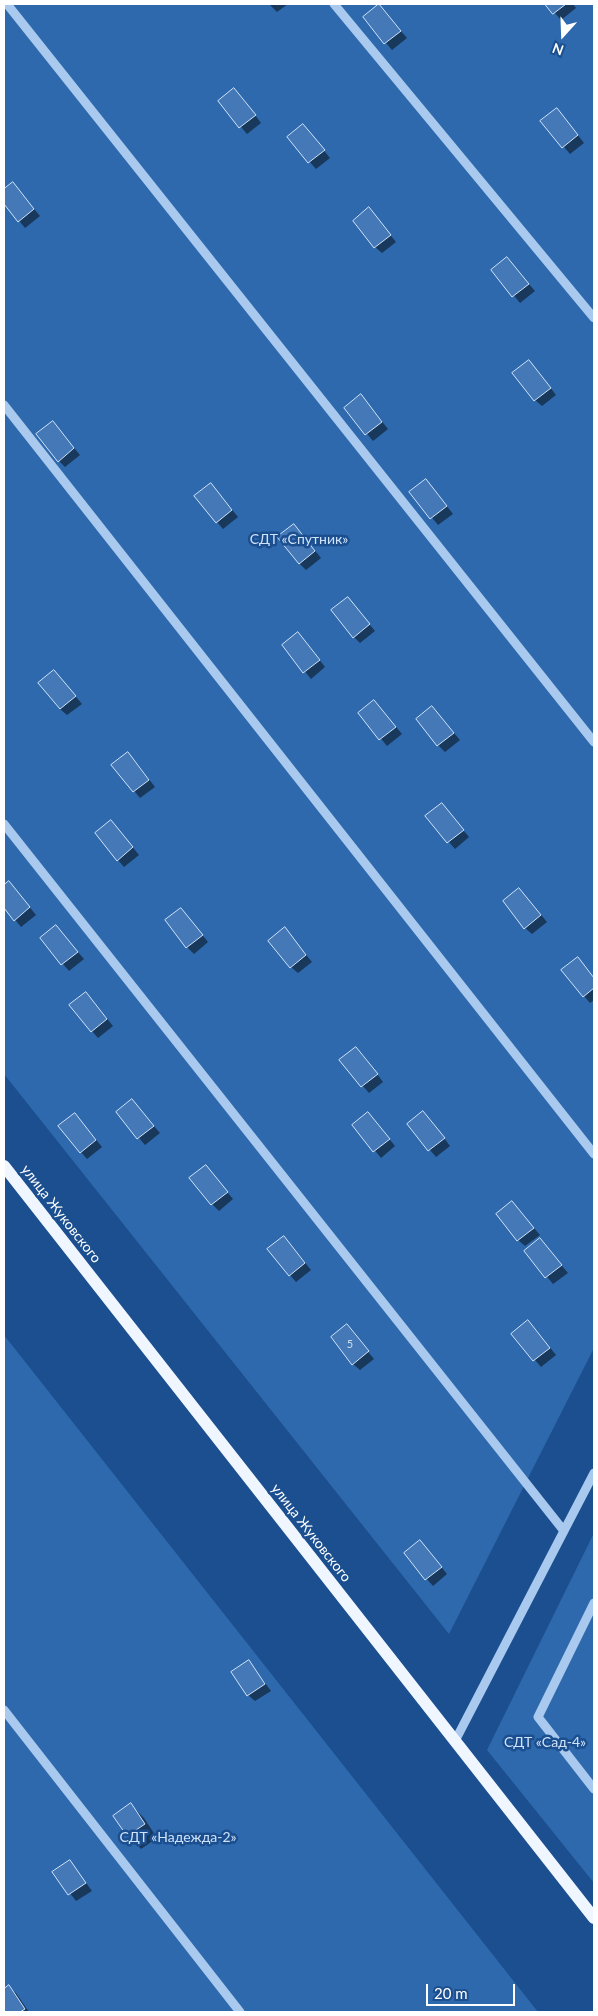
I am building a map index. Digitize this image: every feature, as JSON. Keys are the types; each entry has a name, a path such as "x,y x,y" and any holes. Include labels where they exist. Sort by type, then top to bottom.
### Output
{"main road":[{"name":"улица Жуковского","path":"4,1166 594,1918"}],"lane":[{"path":"7,4 594,742"},
{"path":"334,4 594,318"},
{"path":"4,405 594,1154"},
{"path":"4,824 564,1531"},
{"path":"455,1741 594,1472"},
{"path":"594,1603 538,1716 594,1789"},
{"path":"4,1710 240,2012"}],"green space":[{"name":"СДТ «Спутник»","path":"4,4 594,4 594,1348 449,1634 4,1074"},
{"name":"СДТ «Надежда-2»","path":"4,1335 538,2012 4,2012"},
{"name":"СДТ «Сад-4»","path":"594,1533 594,1883 487,1750"}],"building":[{"path":"379,4 401,31 384,44 363,17"},
{"path":"545,4 566,4 553,14"},
{"path":"234,88 256,115 239,128 218,101"},
{"path":"557,108 578,135 562,148 540,121"},
{"path":"303,124 325,150 308,163 287,137"},
{"path":"13,182 34,209 18,222 4,204 4,189"},
{"path":"369,207 391,235 374,248 353,221"},
{"path":"507,257 529,284 512,297 491,270"},
{"path":"529,360 551,388 534,401 512,373"},
{"path":"361,394 382,422 365,435 344,408"},
{"path":"53,421 74,448 58,462 36,434"},
{"path":"426,479 447,506 430,519 409,492"},
{"path":"211,483 232,510 216,523 194,496"},
{"path":"294,524 315,551 299,564 277,537"},
{"path":"348,597 370,624 353,638 331,610"},
{"path":"298,632 320,660 303,673 282,645"},
{"path":"54,670 76,696 60,709 38,683"},
{"path":"374,700 396,727 379,740 358,713"},
{"path":"432,706 454,733 437,746 416,719"},
{"path":"128,752 149,780 133,792 111,765"},
{"path":"442,803 464,830 447,843 425,816"},
{"path":"111,820 133,847 117,861 95,833"},
{"path":"9,881 30,907 14,921 4,908 4,885"},
{"path":"519,888 541,915 524,929 503,901"},
{"path":"181,908 203,935 186,948 165,920"},
{"path":"56,925 78,952 61,965 40,938"},
{"path":"285,927 306,955 290,968 268,941"},
{"path":"578,957 594,978 594,988 583,997 561,970"},
{"path":"86,992 107,1019 91,1032 69,1005"},
{"path":"356,1047 378,1074 361,1087 339,1060"},
{"path":"132,1099 154,1126 137,1139 116,1112"},
{"path":"423,1111 445,1138 428,1151 407,1124"},
{"path":"368,1112 390,1139 373,1152 352,1125"},
{"path":"75,1113 96,1140 80,1153 58,1126"},
{"path":"206,1165 228,1192 211,1205 189,1178"},
{"path":"512,1201 534,1228 517,1241 496,1214"},
{"path":"284,1236 305,1263 289,1276 267,1249"},
{"path":"540,1238 562,1265 545,1278 524,1251"},
{"path":"528,1320 550,1348 533,1361 511,1334"},
{"path":"347,1324 369,1351 352,1365 331,1337"},
{"path":"420,1540 442,1567 425,1580 404,1553"},
{"path":"249,1660 265,1684 247,1696 231,1672"},
{"path":"131,1803 145,1824 127,1836 113,1816"},
{"path":"70,1860 86,1883 68,1895 52,1872"},
{"path":"9,1985 25,2009 20,2012 4,2012 4,1989"}]}
